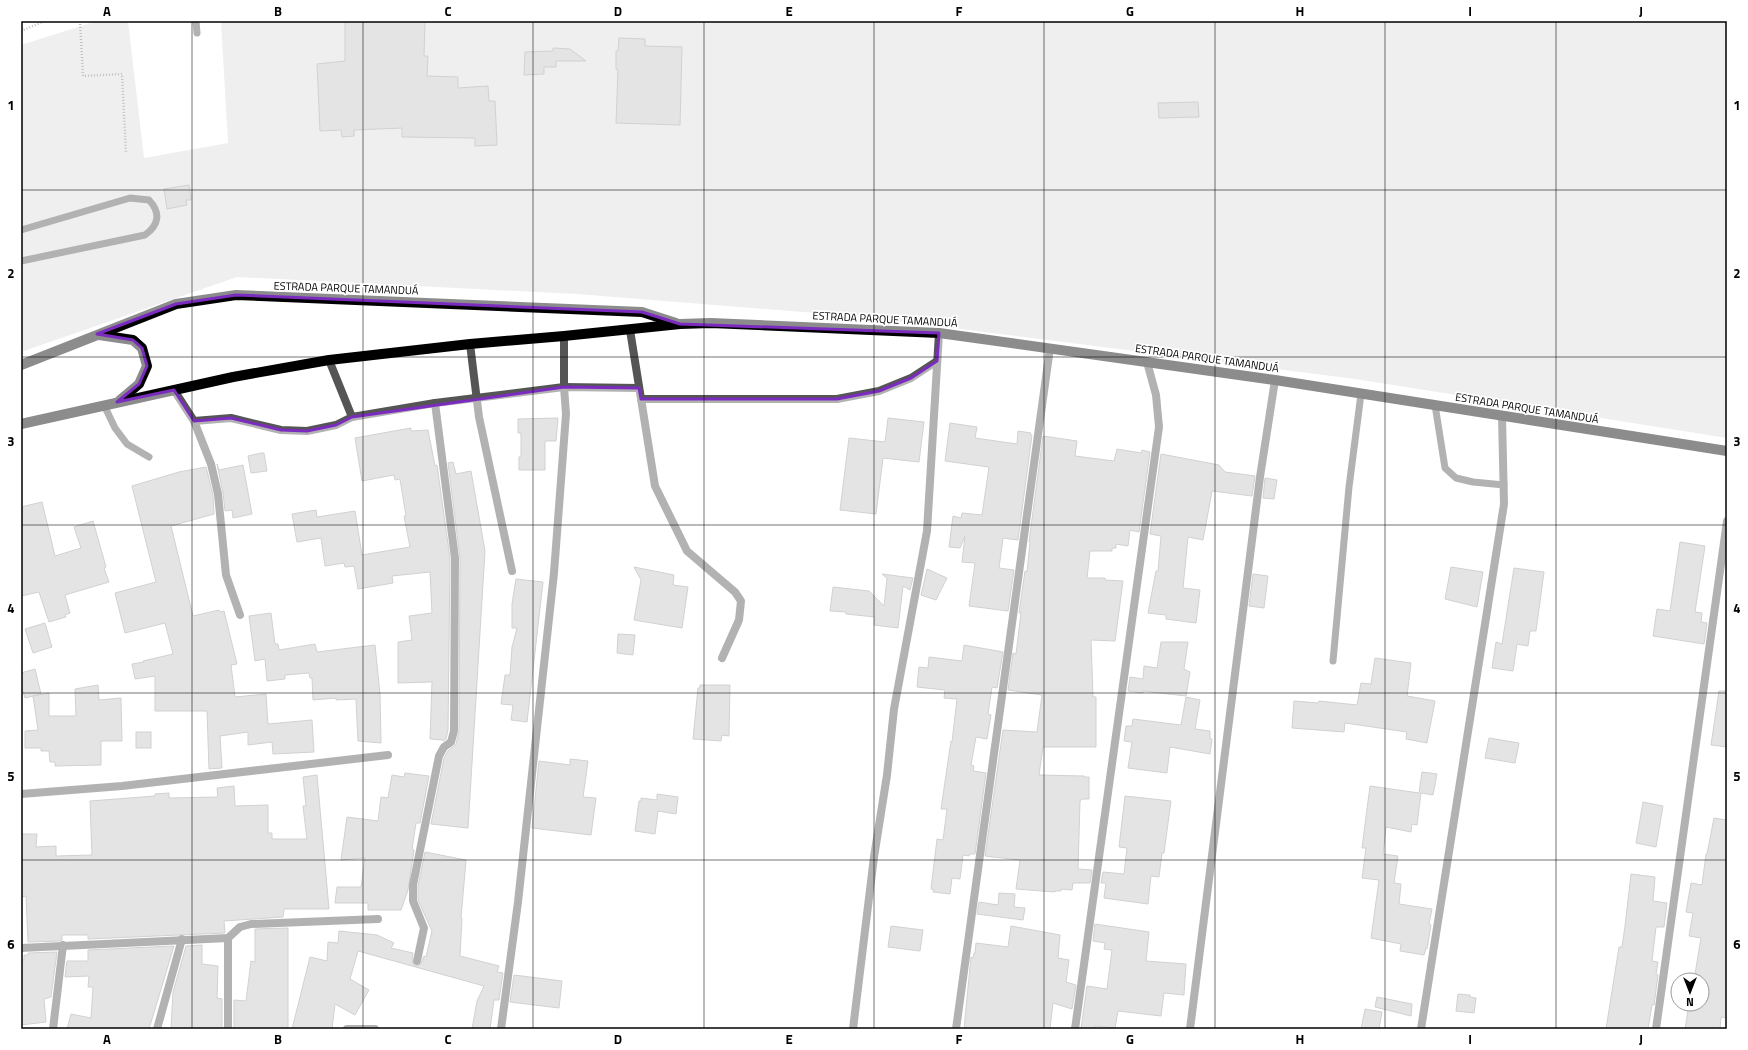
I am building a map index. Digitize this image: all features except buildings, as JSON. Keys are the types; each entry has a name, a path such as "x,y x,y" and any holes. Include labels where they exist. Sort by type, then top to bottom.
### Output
{"main road":[{"name":"ESTRADA PARQUE TAMANDUÁ","path":"21,365 176,304 236,295 642,312 680,324"},
{"name":"ESTRADA PARQUE TAMANDUÁ","path":"21,424 232,377 329,360 470,344 630,330 680,324 711,323 939,333 1275,380 1727,451"},
{"path":"97,334 132,340 142,348 147,366 140,384 117,402"}],"street":[{"path":"630,330 655,486 687,551 735,592 740,601 739,620 722,658"},
{"path":"853,1029 874,857 888,775 894,709 927,531 939,333"},
{"path":"501,1029 518,902 554,573 566,414 564,387 564,336"},
{"path":"470,344 476,398 512,571"},
{"path":"956,1029 1050,348"},
{"path":"329,360 352,417"},
{"path":"641,399 837,399 879,391 911,378 937,361"},
{"path":"1075,1029 1159,427 1156,395 1146,362"},
{"path":"1190,1029 1260,477 1275,380"},
{"path":"194,421 232,418 282,430 307,431 336,425 352,417 435,403 564,387 639,388"},
{"path":"174,390 194,421 211,464 218,494 226,575 240,615"},
{"path":"417,961 424,928 414,901 413,885 440,756 444,746 451,742 454,731 455,558 435,403"},
{"path":"1421,1029 1504,504 1502,416"},
{"path":"1656,1029 1727,521"},
{"path":"21,794 122,786 388,755"},
{"path":"21,948 63,944 228,938 240,927 251,924 378,919"},
{"path":"228,938 228,1029"},
{"path":"157,1029 182,940"},
{"path":"53,1029 63,944"},
{"path":"347,1029 375,1029"}],"lane":[{"path":"196,21 198,33"},
{"path":"21,230 130,198 149,200 154,206 158,220 154,229 145,235 21,260"},
{"path":"1333,661 1349,487 1361,394"},
{"path":"104,405 115,428 127,444 149,458"},
{"path":"1435,405 1446,468 1456,478 1473,482 1504,485"}],"path":[{"path":"21,32 45,21"},
{"path":"80,21 83,76 122,74 126,153"}],"highlighted area":[{"path":"236,295 642,312 680,324 939,333 937,361 911,378 879,391 837,399 641,399 639,388 564,387 352,417 336,425 307,431 281,430 231,418 194,421 174,390 117,402 139,384 147,366 142,348 133,340 97,334 176,304"}],"shaded area":[{"path":"97,21 128,21 144,158 228,143 221,21 1727,21 1727,438 1355,379 866,317 577,294 237,277 21,352 21,45"}]}
